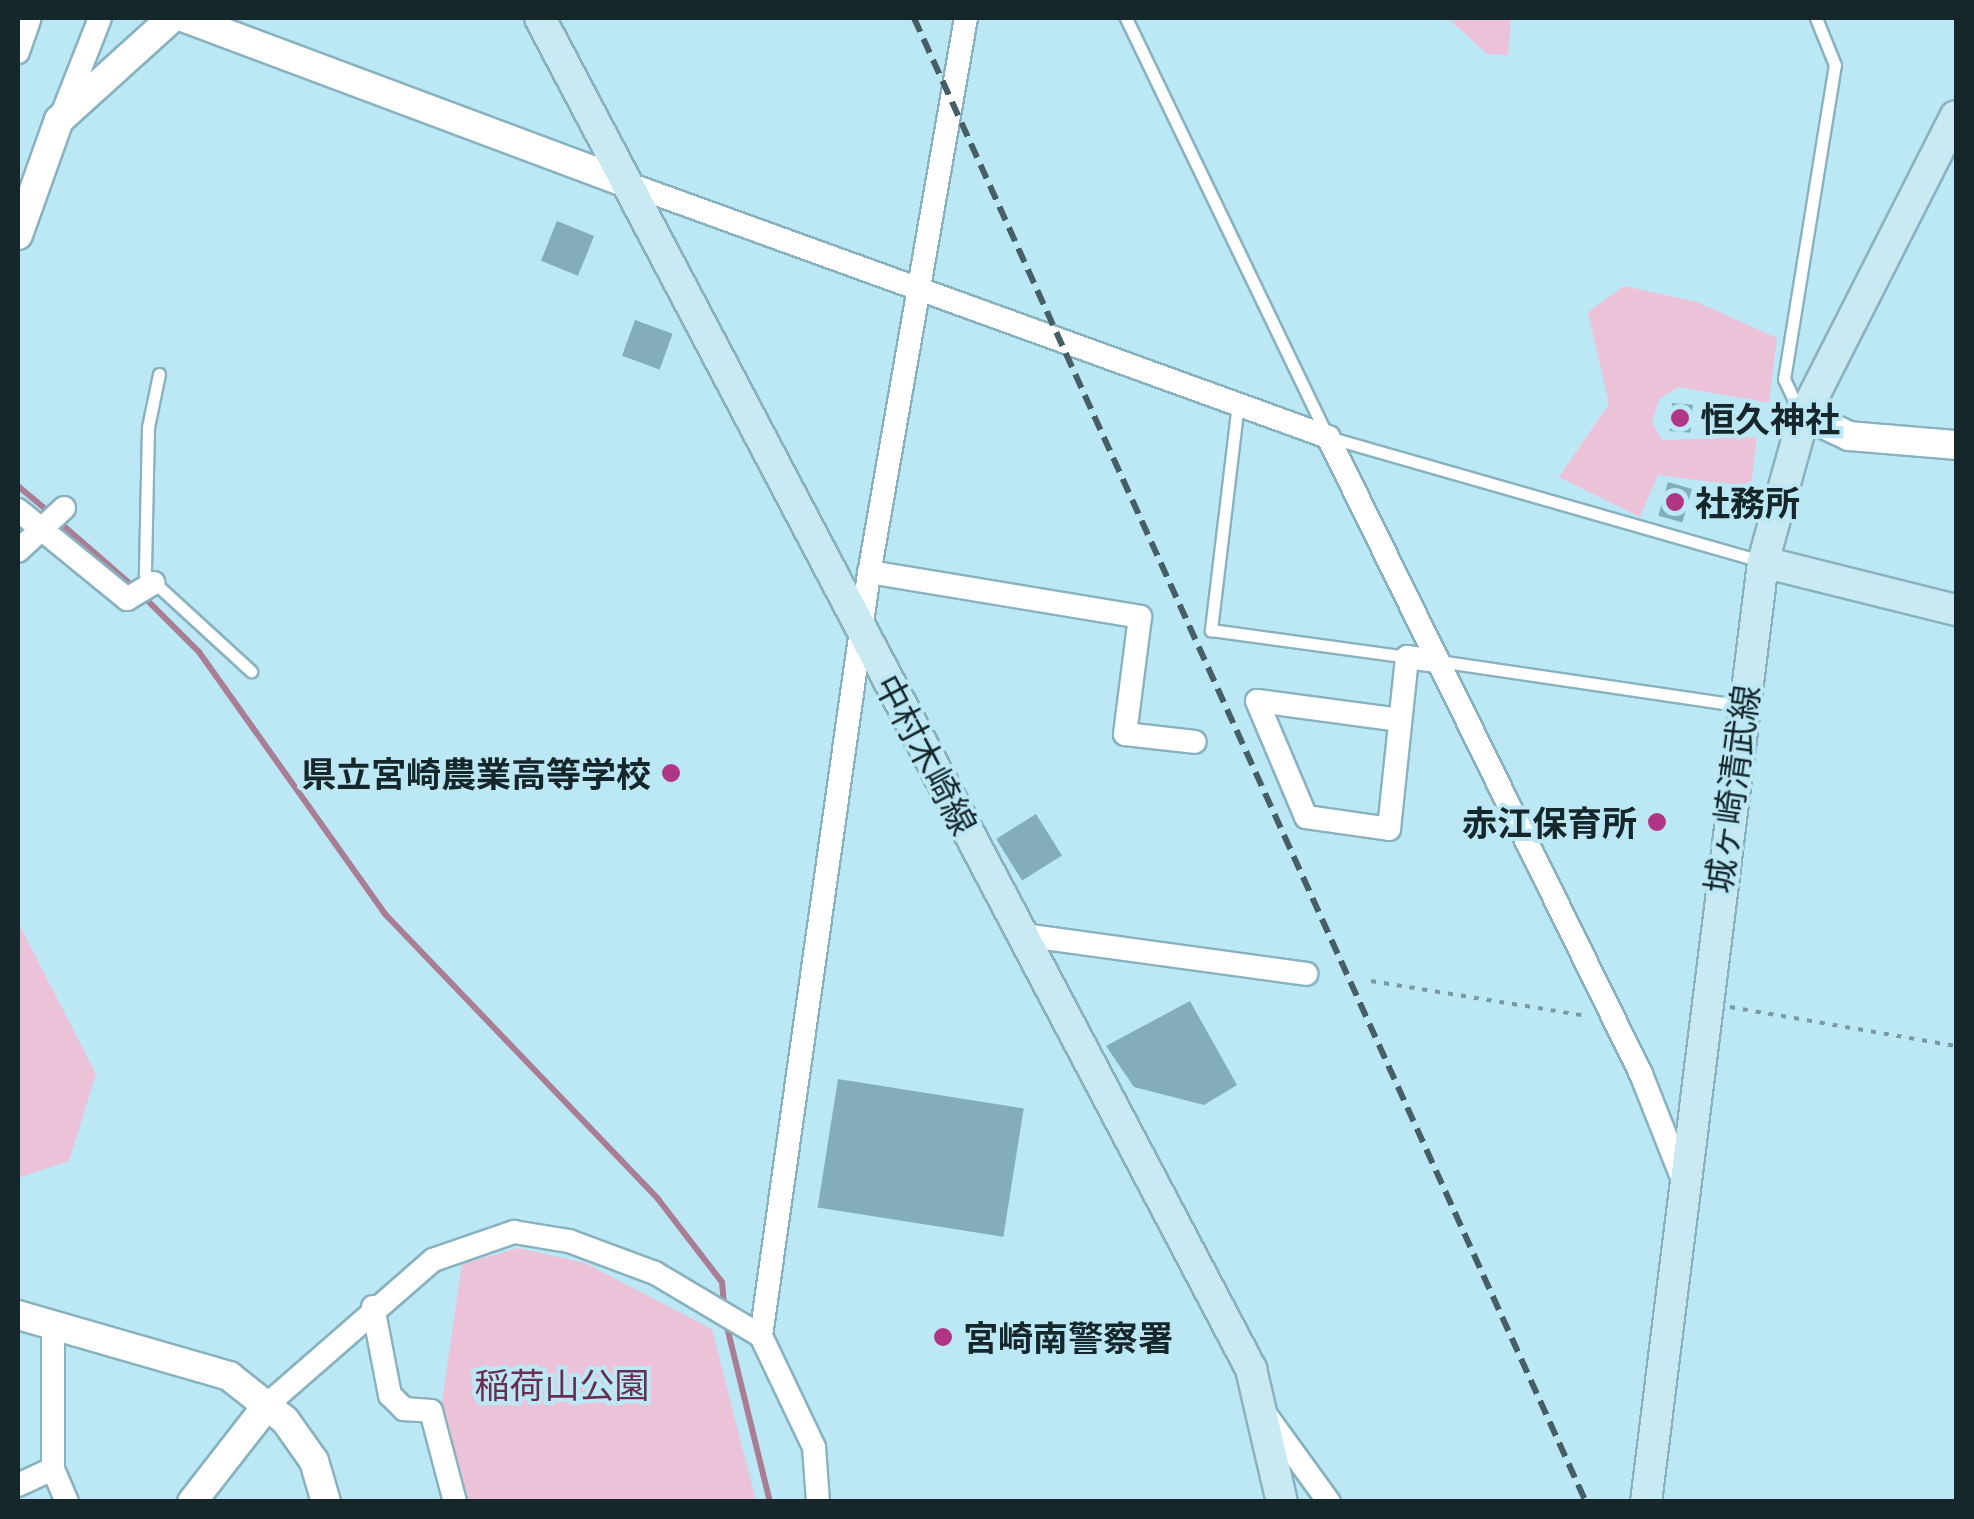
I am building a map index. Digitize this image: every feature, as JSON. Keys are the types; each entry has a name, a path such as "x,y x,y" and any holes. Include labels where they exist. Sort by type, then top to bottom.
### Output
{"main road":[{"name":"中村木崎線","path":"540,18 1251,1368 1266,1415 1282,1502"},
{"name":"城ヶ崎清武線","path":"1646,1502 1701,1002 1763,562 1804,416 1956,116"},
{"path":"1763,562 1956,610"}],"street":[{"path":"18,52 30,18"},
{"path":"18,235 100,18"},
{"path":"59,120 172,18"},
{"path":"185,18 1328,436 1614,1020 1682,1180"},
{"path":"818,1502 814,1446 761,1336 869,572 966,18"},
{"path":"1804,416 1850,436 1955,443"},
{"path":"18,510 52,521 128,599 154,583"},
{"path":"18,550 52,521"},
{"path":"869,572 1140,617 1125,734 1195,742"},
{"path":"1400,720 1257,701 1306,817 1388,829 1407,657 1435,661"},
{"path":"1023,935 1306,974"},
{"path":"192,1502 270,1403 373,1307 433,1260 514,1232 620,1256 761,1336"},
{"path":"373,1307 390,1395 404,1409 430,1410 456,1502"},
{"path":"18,1314 229,1376 270,1403 314,1461 326,1502"},
{"path":"52,1324 53,1470 67,1502"},
{"path":"1266,1415 1329,1502"},
{"path":"18,1485 53,1470"}],"lane":[{"path":"1126,18 1328,436 1763,562"},
{"path":"1804,416 1787,400 1784,379 1832,107 1835,65 1816,18"},
{"path":"159,374 143,558 154,583 250,671"},
{"path":"1238,403 1211,630 1407,657"},
{"path":"1435,661 1743,706"}],"path":[{"path":"1371,981 1614,1020"},
{"path":"1701,1002 1956,1046"}],"green space":[{"path":"1448,18 1511,18 1508,55 1487,54"},
{"path":"1624,286 1697,302 1777,338 1769,403 1679,387 1659,399 1652,422 1662,440 1757,437 1751,487 1658,475 1640,517 1559,477 1609,404 1588,312"},
{"path":"18,922 96,1074 69,1161 18,1178"},
{"name":"稲荷山公園","path":"518,1248 585,1263 712,1329 756,1501 464,1501 440,1415 462,1264"}],"building":[{"path":"557,221 594,236 578,276 541,261"},
{"path":"635,320 673,334 660,369 622,356"},
{"name":"恒久神社","path":"1672,403 1693,405 1690,433 1670,431"},
{"name":"社務所","path":"1668,482 1692,489 1682,523 1658,516"},
{"path":"1036,814 1062,856 1022,880 996,839"},
{"path":"1190,1001 1237,1085 1204,1105 1134,1087 1106,1046"},
{"path":"838,1079 1024,1108 1003,1237 818,1207"}],"waterway":[{"path":"18,486 49,512"},
{"path":"58,521 135,588"},
{"path":"144,597 199,652 385,914 658,1199 722,1282 724,1306"},
{"path":"726,1323 770,1502"}],"railway":[{"path":"914,18 1586,1502"}],"place":[{"name":"恒久神社","path":"1680,418"},
{"name":"社務所","path":"1675,502"},
{"name":"県立宮崎農業高等学校","path":"671,773"},
{"name":"赤江保育所","path":"1657,822"},
{"name":"宮崎南警察署","path":"943,1337"}]}
